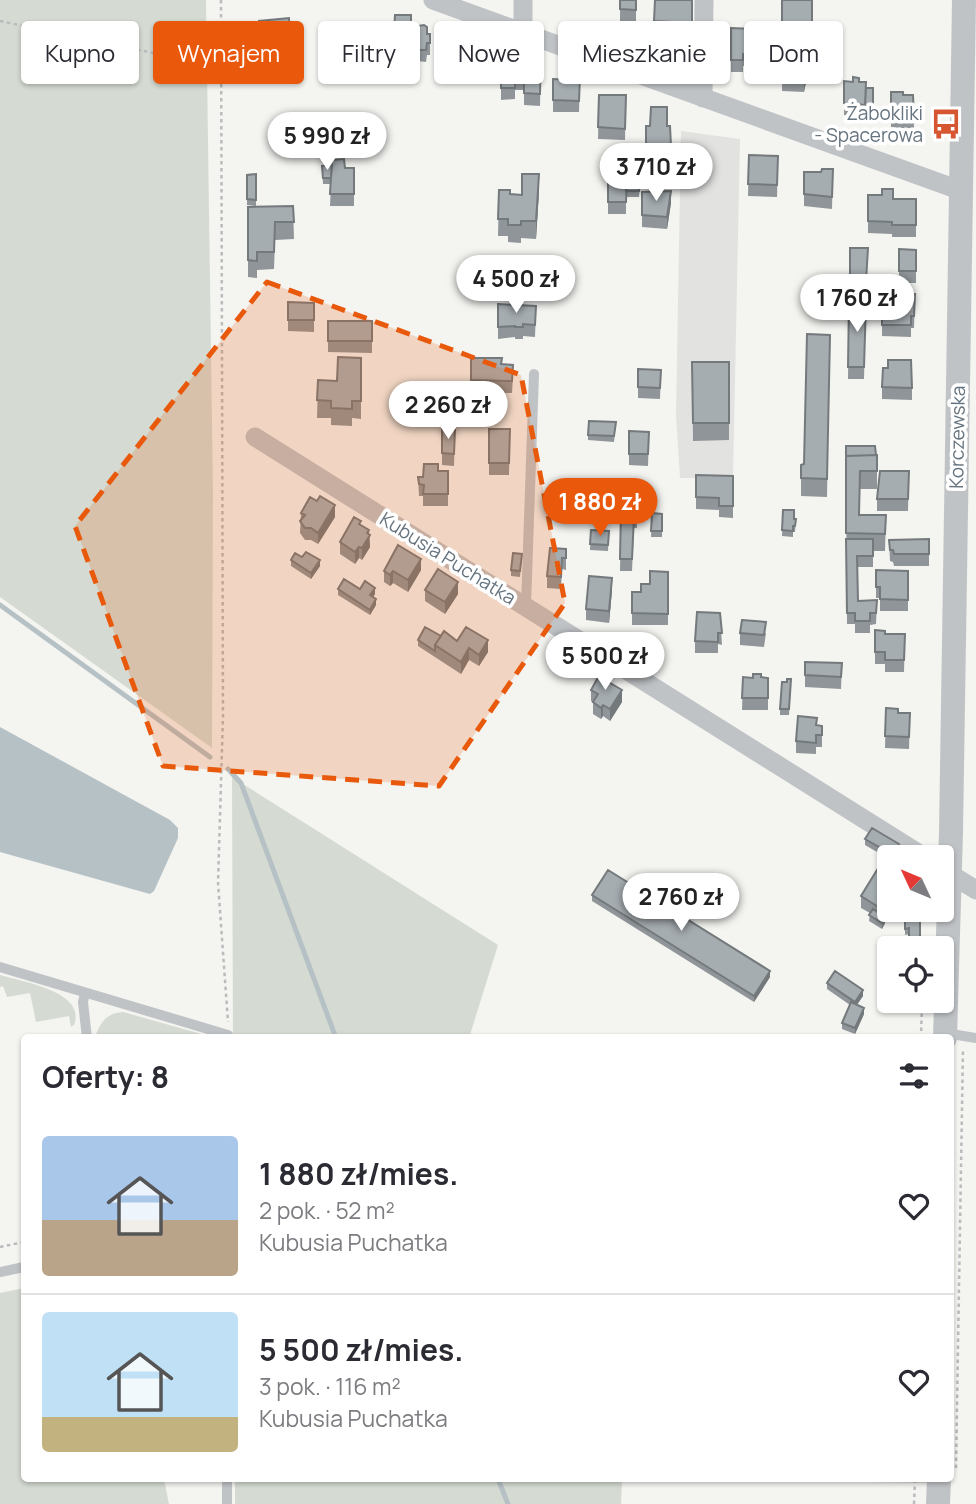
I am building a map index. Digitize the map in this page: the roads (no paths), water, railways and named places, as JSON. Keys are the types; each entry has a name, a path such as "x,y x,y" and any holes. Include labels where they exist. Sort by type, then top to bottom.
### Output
{"street":[{"path":"433,0 492,21"},
{"path":"523,0 523,21"},
{"path":"703,97 705,0"},
{"name":"Korczewska","path":"946,845 966,204 964,0"},
{"path":"544,40 703,97 966,204"},
{"name":"Kubusia Puchatka","path":"256,437 905,845"},
{"path":"954,877 976,890"},
{"name":"Korczewska","path":"939,1034 943,922"},
{"path":"938,1504 946,1482"}],"lane":[{"path":"526,607 534,374"},
{"path":"0,967 218,1034"},
{"path":"85,992 83,1002 87,1034"},
{"path":"954,1036 976,1038"},
{"path":"0,1272 21,1268"},
{"path":"227,1482 227,1504"}],"waterway":[{"path":"0,605 210,757"},
{"path":"228,769 241,783 335,1034"},
{"path":"499,1482 508,1504"}],"place":[{"name":"Żabokliki - Spacerowa","path":"946,124"}]}
